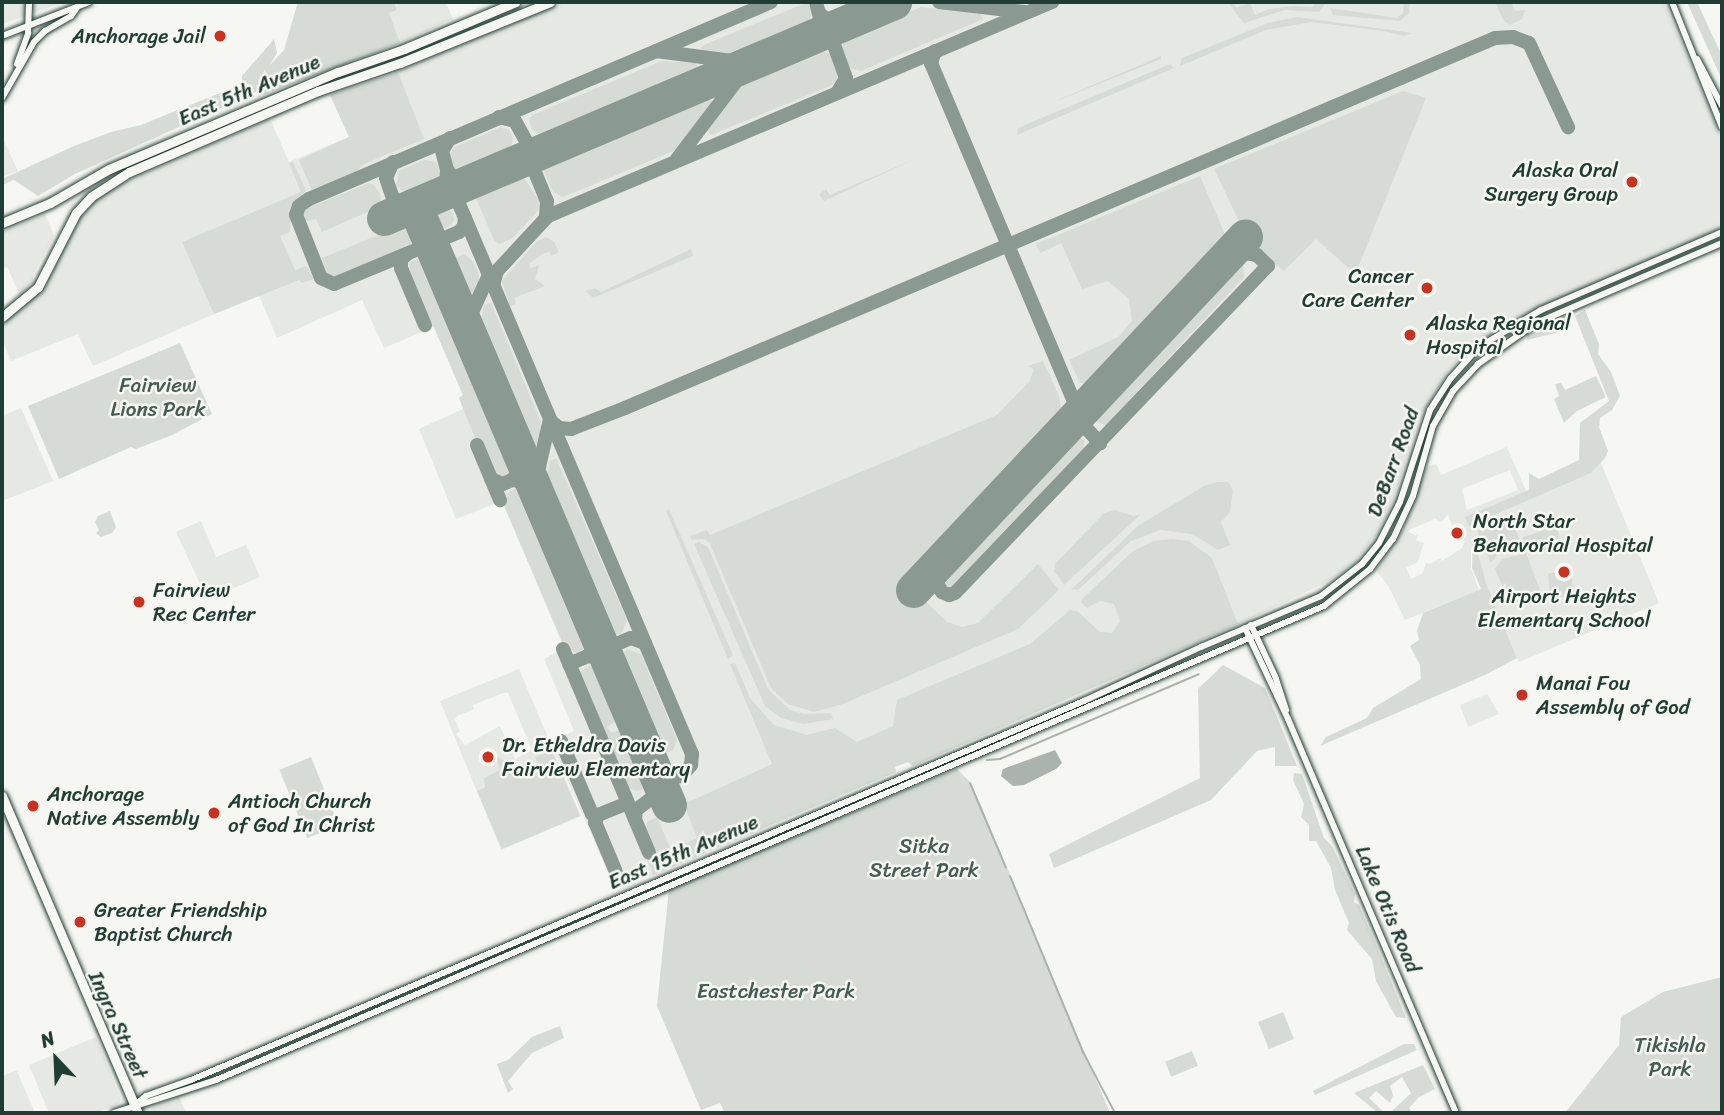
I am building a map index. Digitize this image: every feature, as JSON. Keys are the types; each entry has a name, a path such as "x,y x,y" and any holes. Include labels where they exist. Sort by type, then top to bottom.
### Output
{"highway":[{"name":"East 5th Avenue","path":"2,223 50,203 109,169 329,75 404,49 516,2"},
{"name":"East 5th Avenue","path":"2,317 38,287 76,213 92,196 129,172 326,88 395,65 550,2"},
{"name":"Ingra Street","path":"2,796 136,1109"}],"main road":[{"path":"2,96 24,48 29,26 29,2"},
{"path":"2,36 89,2"},
{"path":"1672,2 1722,127"},
{"path":"2,96 34,42 45,31 71,16 78,6"},
{"path":"1693,51 1722,106"},
{"name":"DeBarr Road","path":"1248,627 1321,596 1362,564 1394,518 1430,410 1459,367 1487,340 1541,310 1722,232"},
{"name":"DeBarr Road","path":"1249,640 1324,606 1380,557 1409,506 1427,445 1441,412 1459,385 1494,350 1543,320 1722,243"},
{"name":"Lake Otis Road","path":"1248,627 1257,637 1275,676 1288,719"},
{"name":"Lake Otis Road","path":"1248,627 1249,640 1288,719 1456,1113"},
{"name":"East 15th Avenue","path":"136,1109 146,1096 191,1080 1084,701 1248,627"},
{"name":"East 15th Avenue","path":"114,1113 136,1109 216,1080 1249,640"}],"shaded area":[{"path":"2,2 65,2 2,24"},
{"path":"394,2 446,2 453,19 400,43 388,13 397,10"},
{"path":"565,2 1664,2 1722,139 1722,228 1523,315 1473,346 1450,368 1419,419 1393,502 1377,534 1356,562 1329,581 1233,627 913,766 908,762 895,767 896,772 653,875 624,884 611,879 550,741 574,731 544,659 564,648 502,501 456,519 419,429 463,409 459,398 463,395 434,327 384,348 362,300 277,338 259,295 93,366 78,334 11,361 2,339 2,325 46,286 77,222 98,198 116,186 270,119 289,162 349,137 330,95 398,72"},
{"path":"2,137 18,171 2,177"},
{"path":"45,214 54,236 33,275 33,281 20,295 7,267 2,269 2,232"},
{"path":"21,408 53,481 2,501 2,416"},
{"name":"Airport Heights Elementary School","path":"1507,447 1527,493 1601,463 1659,603 1519,662 1471,548 1471,568 1479,590 1405,620 1389,587 1376,570 1402,533 1426,467 1436,464 1441,475","holes":["1510,470 1518,490 1467,510 1462,489","1448,514 1452,526 1449,535 1465,541 1462,548 1442,561 1441,558 1430,564 1426,563 1423,573 1411,579 1406,568 1418,562 1424,543 1416,540 1418,536 1408,532 1409,530 1435,519 1442,522"]},
{"path":"201,521 216,557 246,545 260,577 207,599 176,532"},
{"name":"Dr. Etheldra Davis Fairview Elementary","path":"519,669 581,816 501,850 440,701","holes":["508,693 532,750 515,759 500,726 465,745 456,734 460,731 455,720 457,716 474,709 473,705"]},
{"path":"1487,694 1499,714 1468,727 1460,705"},
{"path":"1055,750 1062,763 1056,769 1024,785 1013,786 1001,776 1003,769"},
{"path":"96,1037 121,1100 96,1113 49,1113 29,1065"},
{"path":"15,1071 35,1113 2,1113 2,1076"},
{"path":"179,1097 186,1113 149,1113 153,1106"}],"green space":[{"path":"298,2 394,2 397,10 389,13 400,43 258,97 258,91 75,174 38,196 14,180 2,185 2,179 74,146 111,132 141,125 242,84 242,76 274,39 277,53 269,66 284,50"},
{"path":"808,2 813,13 808,22 732,54 702,51 701,47 706,44"},
{"path":"1233,2 1236,8 1250,3 1255,15 1269,9 1313,7 1315,2 1324,2 1324,6 1319,12 1285,10 1244,23 1230,5"},
{"path":"1404,2 1410,2 1409,13 1400,21 1333,15 1330,8 1397,18 1403,13"},
{"path":"1495,2 1512,2 1515,11 1525,10 1522,19 1510,25 1503,20"},
{"path":"1687,2 1697,2 1722,56 1721,78"},
{"path":"921,7 980,13 983,19 861,71 850,68 842,48 844,40"},
{"path":"1297,17 1413,33 1404,36 1311,22 1266,30 1180,66 1182,58 1268,23"},
{"path":"820,51 831,54 839,71 836,81 830,86 711,135 709,133 708,127 747,80"},
{"path":"1161,56 1161,59 1059,100 1060,99"},
{"path":"662,61 696,63 698,68 540,135 532,129 529,120 532,115"},
{"path":"1170,64 1174,68 1017,135 1018,128"},
{"path":"398,72 424,139 362,165 356,173 312,191 299,160 349,137 330,95"},
{"path":"1403,91 1426,98 1357,270 1352,271 1316,239 1284,271 1250,244 1214,169"},
{"path":"708,98 713,102 676,150 563,197 553,192 544,171 547,165"},
{"path":"501,127 509,130 513,138 511,149 460,171 453,168 449,155 455,147"},
{"path":"915,159 824,201 819,195 826,189 830,195"},
{"path":"424,160 436,162 440,170 439,179 408,193 401,190 397,184 399,171"},
{"path":"293,162 306,190 291,210 290,232 280,236 295,270 306,266 314,279 302,283 299,280 214,314 182,242 301,192 289,163"},
{"path":"523,176 539,201 538,211 512,239 499,244 494,240 476,198"},
{"path":"1200,176 1227,239 1094,383 1080,383 1069,360 1118,337 1132,321 1129,299 1108,281 1082,289 1061,243 1040,253 1036,244"},
{"path":"369,183 374,185 380,194 381,206 322,232 316,219 305,222 304,211 308,208"},
{"path":"444,208 451,211 454,218 451,225 444,228 437,225 434,218 437,211"},
{"path":"403,225 412,234 410,245 339,277 327,274 322,258"},
{"path":"546,237 554,242 559,252 551,256 549,252 542,254 529,264 531,268 539,265 535,279 545,286 514,298 516,304 510,306 502,281 537,241"},
{"path":"691,249 693,256 593,298 585,291 595,288 601,292"},
{"path":"464,254 473,261 479,274 479,282 471,299 468,299 453,266 455,258"},
{"path":"417,259 428,269 511,466 510,473 501,477 496,474 481,439 475,438 459,398 463,395 409,269 410,262"},
{"path":"1243,264 1244,277 1106,425 1097,422 1095,410 1228,269"},
{"path":"491,303 541,422 540,441 533,451 480,328 484,305"},
{"path":"1585,310 1599,344 1598,354 1611,372 1620,396 1612,410 1600,418 1599,427 1608,451 1605,458 1591,473 1469,526 1465,517 1529,490 1529,473 1539,479 1579,460 1580,423 1609,401 1575,316"},
{"path":"1565,317 1572,318 1564,331 1527,340 1527,333"},
{"name":"Fairview Lions Park","path":"180,343 212,414 172,435 136,449 131,447 59,479 28,406"},
{"path":"1043,361 1059,396 1061,411 1056,420 905,582 947,622 962,627 978,623 1038,564 1059,590 1018,629 843,704 814,712 788,704 771,688 710,544 705,539 692,540 690,536 707,530 710,535 997,415 1029,382 1034,369 1027,366"},
{"path":"1596,376 1606,397 1577,411 1564,423 1554,399 1559,396 1555,384 1561,383 1565,390"},
{"path":"1075,435 1085,441 1083,449 959,585 949,588 944,581 945,575"},
{"path":"556,458 627,620 621,634 612,635 605,630 548,492 546,482 550,461"},
{"path":"1228,482 1233,490 1230,512 1221,522 1230,545 1218,550 1192,534 1160,530 1131,541 1078,590 1072,589 1139,525 1204,486"},
{"path":"517,488 524,496 584,638 584,648 577,653 565,648 502,501 507,498 508,492"},
{"path":"669,509 733,655 728,659 666,511"},
{"path":"1114,510 1134,516 1141,514 1064,585 1054,571 1055,564 1104,513"},
{"path":"110,511 116,527 112,533 101,537 96,533 99,530 95,522 98,516"},
{"path":"1511,517 1522,547 1497,555 1491,563 1477,531"},
{"path":"1557,525 1559,539 1526,548 1522,538"},
{"path":"1473,536 1486,583 1517,658 1485,675 1320,746 1326,737 1367,718 1373,708 1421,679 1420,665 1410,646 1419,640 1417,631 1423,613 1481,589 1472,568"},
{"path":"1153,541 1189,541 1212,558 1238,624 913,766 908,762 895,767 896,772 653,875 647,859 656,854 646,831 647,822 657,817 671,850 697,838 684,804 772,764 730,664 735,663 750,698 774,725 807,735 835,728 857,742 893,726 897,700 1030,644 1070,610 1077,611 1100,632 1112,633 1120,621 1114,604 1100,601 1087,608 1081,602 1083,598 1132,552"},
{"path":"698,542 708,547 768,689 790,710 804,714 831,713 833,719 804,724 781,718 765,706 694,544"},
{"path":"1526,553 1542,595 1511,605 1495,569 1502,559"},
{"path":"1562,570 1572,579 1572,588 1559,599 1556,595 1550,597 1548,574"},
{"path":"627,649 641,654 677,740 673,750 666,753 656,746 619,661"},
{"path":"1223,665 1265,688 1297,766 1275,766 1275,747 1257,751 1211,800 1054,868 1049,854 1200,778 1198,689"},
{"path":"589,666 599,671 619,719 607,727 611,733 622,729 646,784 644,789 636,791 629,788 580,672"},
{"path":"552,751 580,816 502,849 477,791 485,787 484,778 500,770 496,755 506,763 518,765 524,778 541,771 535,757"},
{"path":"311,757 339,826 307,838 279,770"},
{"name":"Eastchester Park","path":"957,769 969,781 982,808 1110,1113 725,1113 720,1103 701,1110 657,1006 669,889"},
{"path":"1294,773 1302,774 1324,838 1332,846 1355,894 1354,902 1359,905 1406,1018 1396,1017 1376,981 1372,959 1347,930 1349,923 1335,890 1331,868 1316,841 1309,841 1309,825 1301,817 1304,804 1293,780"},
{"name":"Tikishla Park","path":"1722,977 1722,1113 1565,1113 1619,1045 1621,1017 1663,992"},
{"path":"1283,1012 1294,1039 1269,1049 1258,1022"},
{"path":"560,1026 564,1038 532,1053 508,1081 513,1089 508,1093 497,1064 508,1060 532,1037"},
{"path":"1404,1044 1414,1044 1417,1050 1315,1095 1313,1091"},
{"path":"1192,1051 1198,1066 1171,1077 1165,1062"},
{"path":"1423,1065 1435,1089 1419,1097 1409,1108 1413,1113 1390,1113 1411,1093 1402,1077 1390,1086 1393,1095 1390,1103 1376,1091 1369,1098 1385,1113 1378,1113 1354,1093"}],"waterway":[{"path":"987,760 1000,759 1199,674"},
{"path":"970,783 1006,868"},
{"path":"1010,876 1083,1052 1115,1113"}],"taxiway":[{"path":"465,218 464,226 459,232 334,284 321,278 296,215 299,206 309,199 771,2"},
{"path":"811,37 821,22 816,2"},
{"path":"939,2 1024,12"},
{"path":"493,285 497,271 548,216 1052,2"},
{"path":"820,14 830,22 846,22"},
{"path":"811,37 823,37 834,45 846,78 837,93"},
{"path":"552,422 559,428 571,429 625,408 1495,38 1513,37 1529,43 1568,127"},
{"path":"656,51 741,62 758,59"},
{"path":"935,51 931,63 1079,414 1086,428 1100,443"},
{"path":"677,159 744,71 759,59"},
{"path":"499,117 515,121 528,144 545,149"},
{"path":"450,138 442,151 447,170 456,181 470,181"},
{"path":"393,162 386,178 393,198 401,204 416,204"},
{"path":"515,162 527,165 535,172 547,201 546,217"},
{"path":"447,170 446,186 440,194 450,195 459,204 692,754 691,765 681,776 666,779 654,771"},
{"path":"948,553 935,579 942,592 949,595 955,593 1268,266 1257,255 1246,253 1215,269"},
{"path":"407,254 401,260 401,268 425,325"},
{"path":"468,332 468,321 489,275"},
{"path":"491,479 503,484 539,467 550,419"},
{"path":"477,445 500,500"},
{"path":"513,480 521,467 519,451"},
{"path":"513,480 527,483 538,498"},
{"path":"588,656 595,646 595,632"},
{"path":"569,664 631,638 645,643"},
{"path":"563,649 649,853"},
{"path":"588,656 602,659 612,672"},
{"path":"561,741 592,814 598,815 628,803"},
{"path":"635,819 636,810 656,795 658,780"},
{"path":"598,815 595,822 616,872"}],"runway":[{"path":"384,218 894,2"},
{"path":"422,223 669,805"},
{"path":"913,590 1245,237"}],"place":[{"name":"Anchorage Jail","path":"220,36"},
{"name":"Alaska Oral Surgery Group","path":"1632,182"},
{"name":"Cancer Care Center","path":"1427,288"},
{"name":"Alaska Regional Hospital","path":"1410,335"},
{"name":"North Star Behavorial Hospital","path":"1457,533"},
{"name":"Airport Heights Elementary School","path":"1564,572"},
{"name":"Fairview Rec Center","path":"139,602"},
{"name":"Manai Fou Assembly of God","path":"1522,695"},
{"name":"Dr. Etheldra Davis Fairview Elementary","path":"488,757"},
{"name":"Anchorage Native Assembly","path":"33,806"},
{"name":"Antioch Church of God In Christ","path":"214,813"},
{"name":"Greater Friendship Baptist Church","path":"80,922"}],"park label":[{"name":"Sitka Street Park","path":"924,858"}]}
